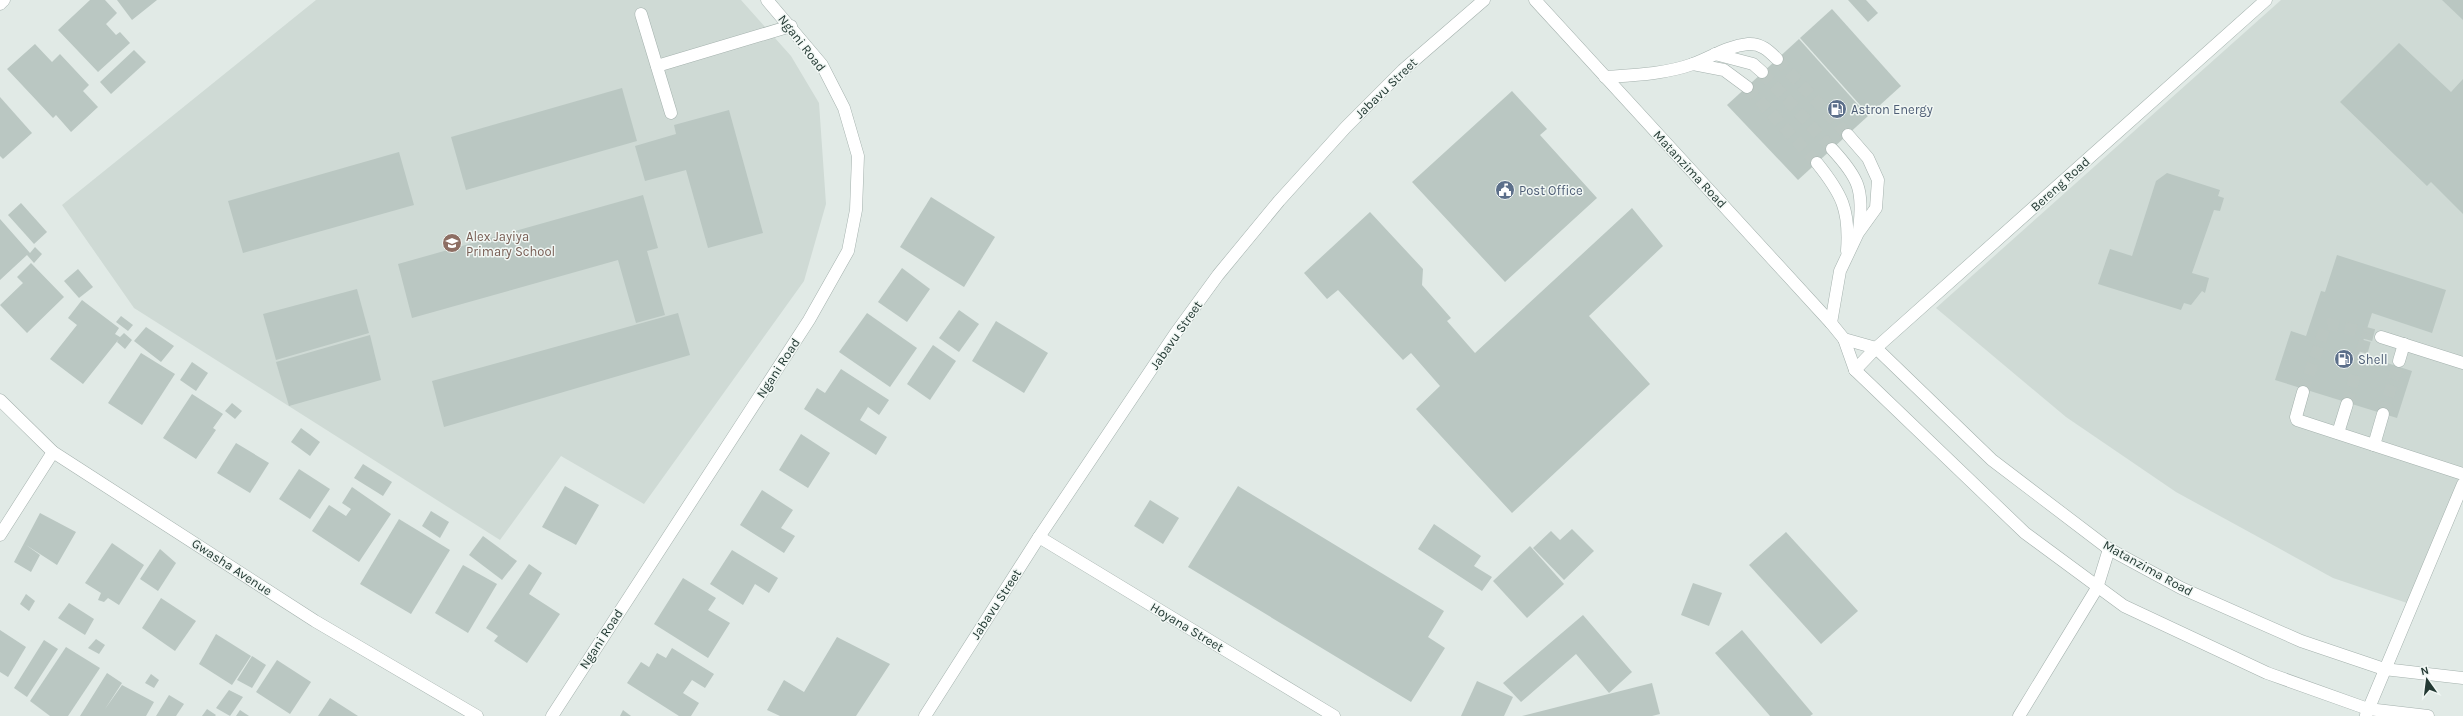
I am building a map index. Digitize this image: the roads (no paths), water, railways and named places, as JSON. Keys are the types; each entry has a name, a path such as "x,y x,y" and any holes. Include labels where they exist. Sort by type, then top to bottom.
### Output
{"street":[{"path":"0,4 4,0"},
{"name":"Ngani Road","path":"552,716 809,320 848,251 856,210 858,156 844,108 822,65 791,26 767,0"},
{"name":"Jabavu Street","path":"925,716 1039,537 1175,334 1218,275 1274,207 1346,127 1398,75 1484,0"},
{"name":"Matanzima Road","path":"1535,0 1844,338 1855,370 2025,533 2097,588 2124,606 2267,673 2367,712 2428,716"},
{"name":"Bereng Road","path":"1855,370 1876,348 2266,0"},
{"path":"641,14 671,113"},
{"path":"657,66 791,26"},
{"path":"1605,77 1659,73 1693,64 1730,47 1750,44 1765,48 1777,58"},
{"path":"1715,54 1753,64 1762,72"},
{"path":"1693,64 1724,70 1746,87"},
{"path":"1831,323 1840,271 1858,233 1876,208 1878,180 1868,158 1848,134"},
{"path":"1832,149 1851,170 1859,188 1862,208 1858,233"},
{"path":"1817,163 1836,186 1844,206 1849,227 1847,257"},
{"path":"2381,337 2463,363"},
{"name":"Matanzima Road","path":"1844,338 1876,348 1992,460 2109,549 2181,588 2301,641 2384,669 2463,678"},
{"path":"2399,361 2404,344"},
{"path":"2303,392 2297,420 2463,474"},
{"name":"Gwasha Avenue","path":"0,400 53,452 315,621 477,716"},
{"path":"2338,433 2347,404"},
{"path":"2374,445 2383,414"},
{"path":"0,535 53,452"},
{"path":"2367,712 2463,484"},
{"name":"Hoyana Street","path":"1039,537 1334,716"},
{"path":"2019,716 2097,588 2109,549"}],"tunnel":[{"path":"1777,59 1848,135"},
{"path":"1762,72 1832,149"},
{"path":"1747,87 1817,163"},
{"path":"2303,392 2326,325 2330,324 2381,337"},
{"path":"2347,404 2367,333"},
{"path":"2383,414 2399,361"}],"place":[{"name":"Astron Energy","path":"1837,109"},
{"name":"Post Office","path":"1505,190"},
{"name":"Alex Jayiya Primary School","path":"452,243"},
{"name":"Shell","path":"2344,359"}]}
